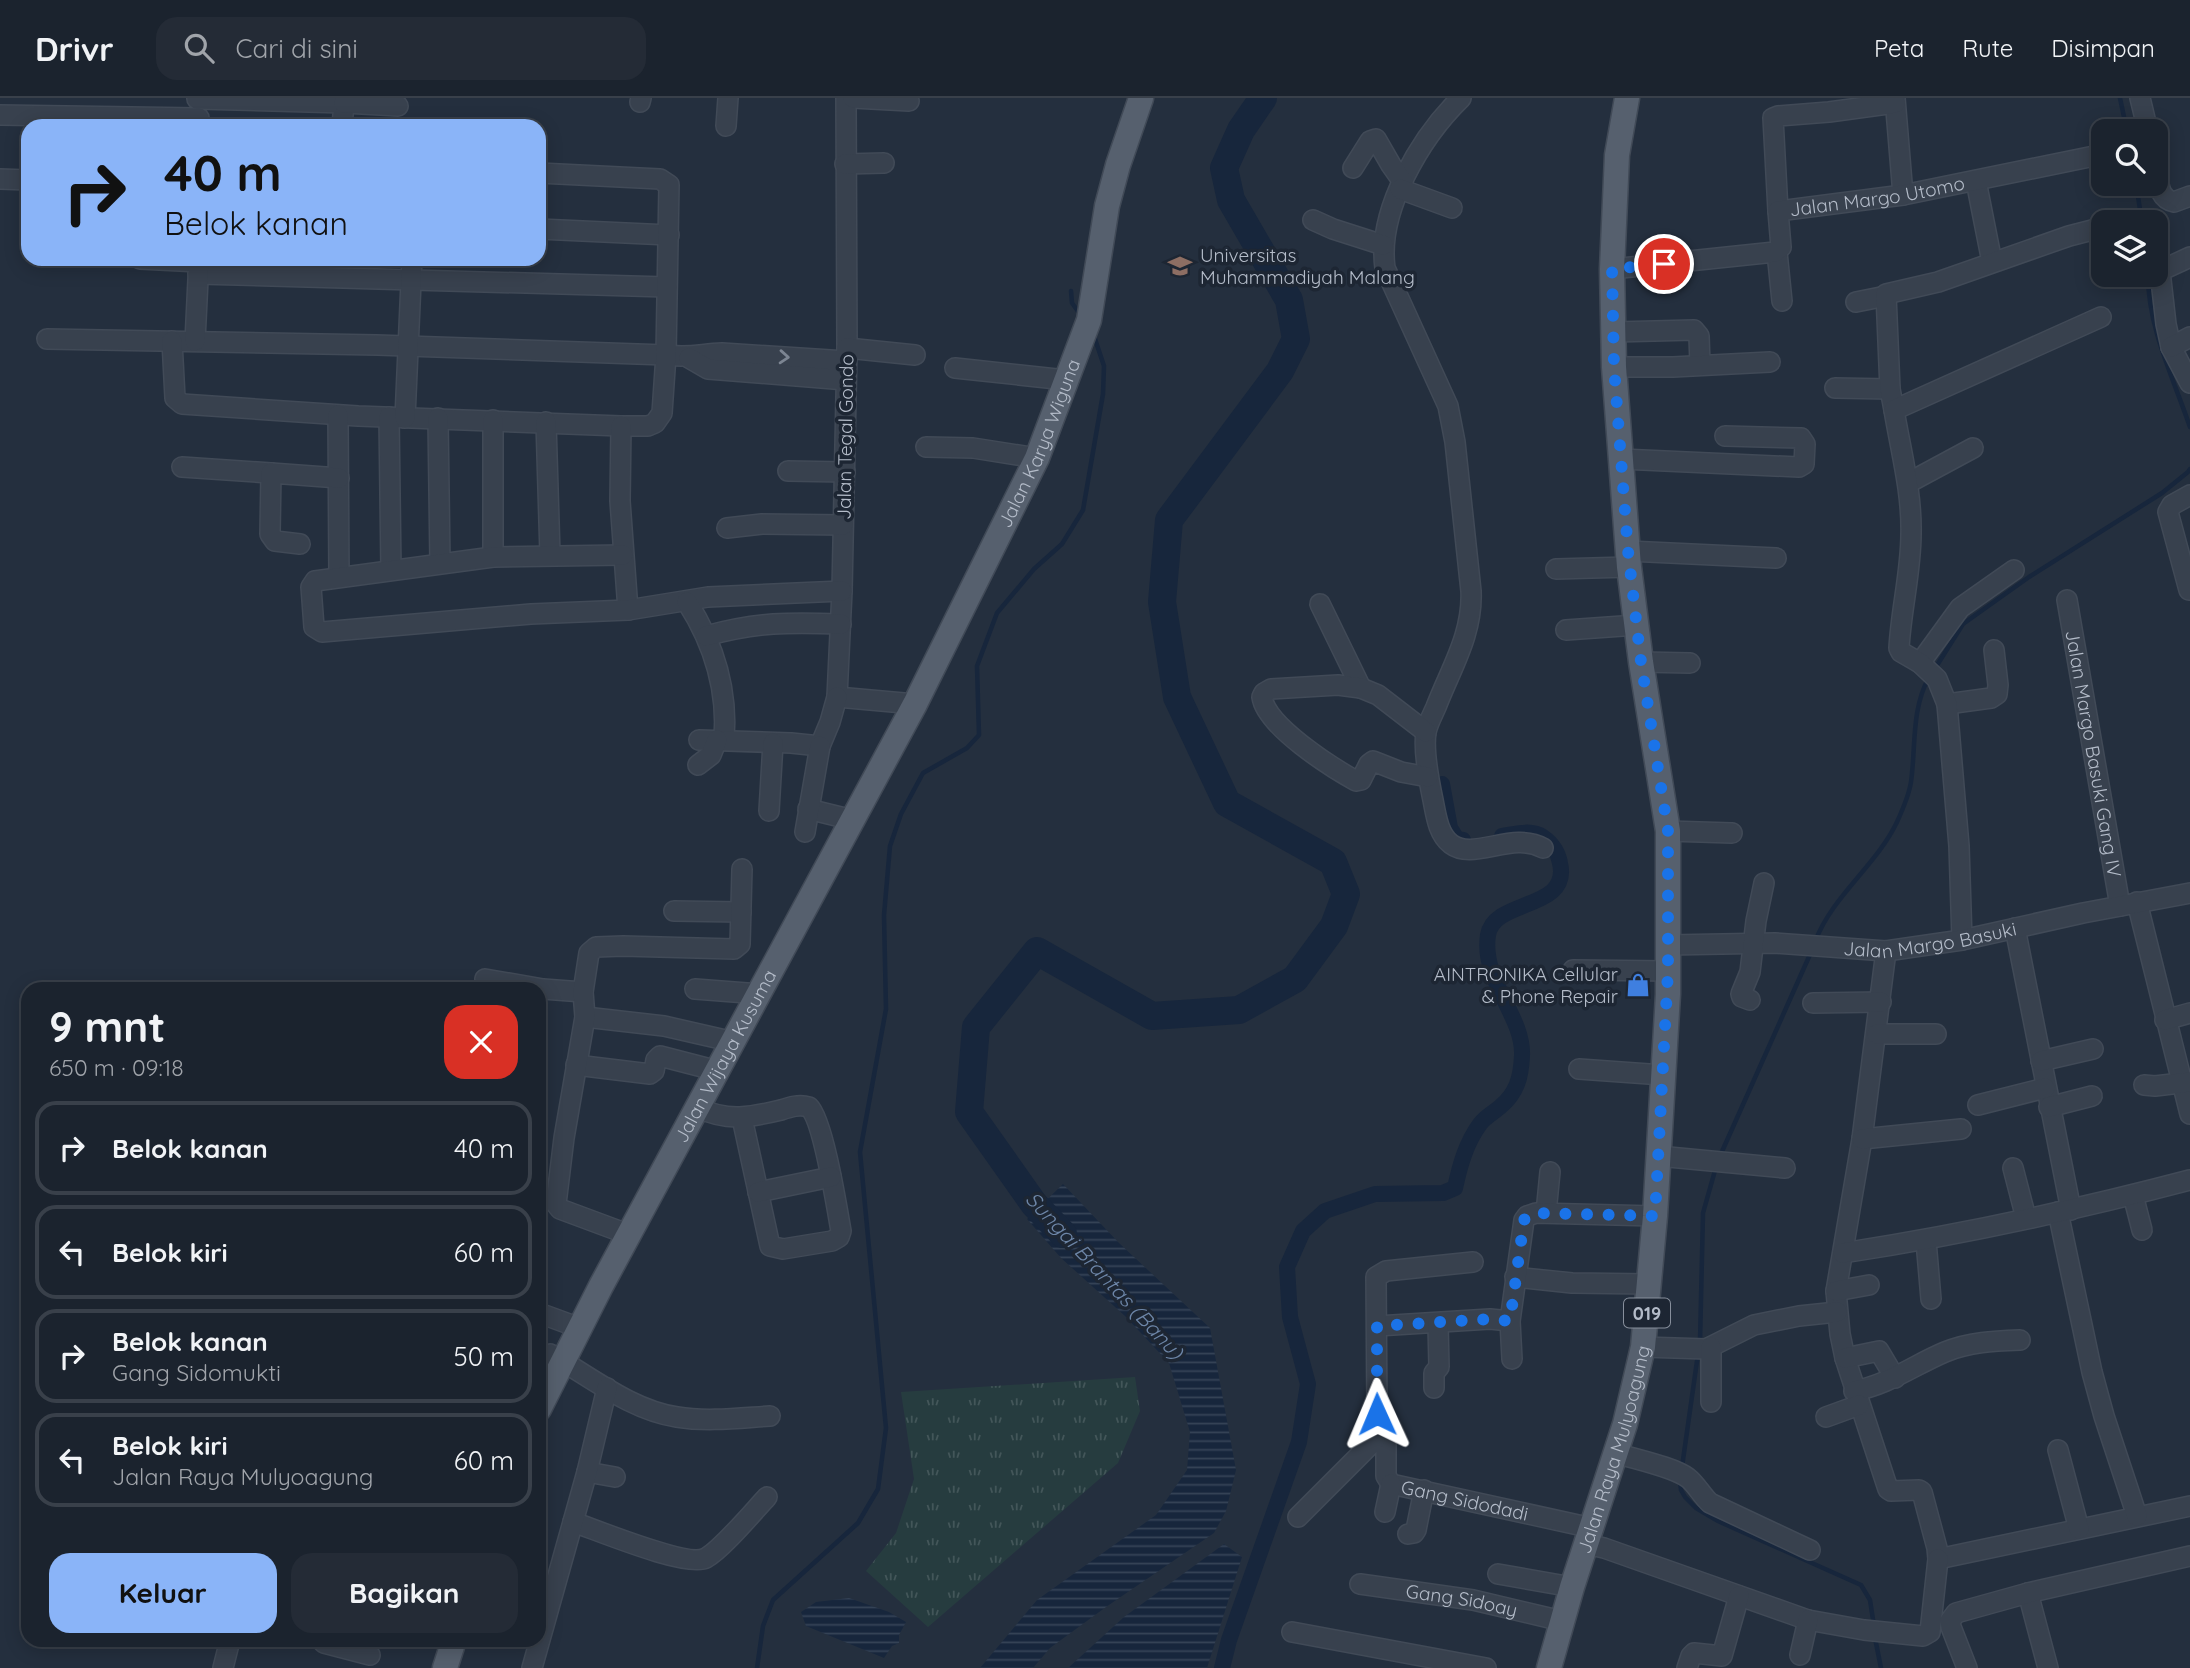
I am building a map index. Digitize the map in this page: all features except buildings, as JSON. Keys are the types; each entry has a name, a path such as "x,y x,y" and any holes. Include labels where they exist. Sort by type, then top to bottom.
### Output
{"main road":[{"name":"Jalan Karya Wiguna","path":"915,704 1037,458 1066,380 1086,326 1099,248 1118,165 1140,98"},
{"name":"Jalan Raya Mulyoagung","path":"1549,1668 1572,1587 1616,1453 1643,1347 1655,1216 1663,1075 1669,945 1668,831 1641,662 1629,559 1614,367 1612,269 1618,155 1627,98"},
{"name":"Jalan Wijaya Kusuma","path":"546,1388 556,1357 580,1328 734,1042 743,993 853,820 915,704"},
{"path":"445,1668 452,1647"}],"street":[{"path":"726,126 728,98"},
{"name":"Jalan Tegal Gondo","path":"805,832 820,746 837,697 845,472 846,98"},
{"path":"853,98 909,102"},
{"path":"1461,98 1436,126 1410,191 1389,215 1383,245 1385,268 1448,406 1455,442 1471,591 1472,611 1467,631 1426,732 1428,777 1436,818 1451,845 1474,849 1522,841 1533,842 1544,848"},
{"path":"2140,98 2145,119"},
{"path":"125,119 259,99 398,106"},
{"path":"1779,211 1773,118 1895,101 1903,195"},
{"path":"343,119 344,103"},
{"path":"0,115 73,119"},
{"path":"1353,168 1370,141 1377,139 1391,165 1410,191 1452,208"},
{"name":"Jalan Margo Utomo","path":"1782,301 1777,252 1781,247 1779,211 1903,195 2091,157"},
{"path":"845,164 884,163"},
{"path":"172,341 175,398 182,404 338,415 648,426 660,418 666,355 670,191 665,181 546,173"},
{"path":"0,179 21,180"},
{"path":"1976,181 1992,262"},
{"path":"2163,196 2174,202 2190,196"},
{"path":"1313,220 1383,245"},
{"path":"546,229 669,235"},
{"path":"1856,302 1938,282 2091,230"},
{"path":"1612,269 1777,252"},
{"path":"2168,267 2190,257"},
{"path":"195,341 198,266"},
{"path":"252,266 412,269 667,287"},
{"path":"391,570 397,417 408,346 412,269"},
{"path":"2162,287 2171,347 2190,383"},
{"path":"1886,296 1890,389 1911,506 1910,562 1899,648 1926,669 1947,704 1959,846 1962,940"},
{"path":"1894,410 2101,317"},
{"path":"1614,332 1694,330 1699,336 1700,365"},
{"path":"2171,347 2190,337"},
{"path":"47,339 408,346 689,358 722,353 846,363 915,355"},
{"path":"1614,367 1770,362"},
{"path":"955,368 1066,380"},
{"path":"1835,388 1890,389"},
{"path":"338,415 339,578"},
{"path":"438,418 440,564"},
{"path":"493,420 493,557"},
{"path":"546,422 550,555"},
{"path":"621,426 623,555 628,610"},
{"path":"1621,459 1799,467 1804,464 1805,444 1801,438 1724,436"},
{"path":"926,447 973,449 1037,458"},
{"path":"1908,482 1973,448"},
{"path":"182,467 339,478"},
{"path":"789,471 845,472"},
{"path":"271,473 270,534 275,541 300,544"},
{"path":"2189,590 2168,512 2172,505 2190,495"},
{"path":"727,528 762,524 843,525"},
{"path":"623,555 493,557 315,582 312,584 314,628 319,632 531,614 628,610 719,596 842,591"},
{"path":"1556,569 1629,559 1776,558"},
{"path":"1926,669 1960,608 2014,570"},
{"name":"Jalan Margo Basuki Gang IV","path":"2067,600 2129,904 2160,968 2165,1020 2186,1083 2190,1114"},
{"path":"687,602 706,636 722,682 725,714 720,740 711,755 698,765"},
{"path":"1320,604 1360,688"},
{"path":"706,636 774,622 841,624"},
{"path":"1566,630 1637,625"},
{"path":"1947,704 1991,698 1997,694 1994,650"},
{"path":"1641,662 1690,663"},
{"path":"1426,732 1378,695 1360,688 1338,685 1271,689 1264,693 1262,702 1282,727 1337,770 1356,781 1361,780 1368,764 1373,761 1401,772 1428,777"},
{"path":"837,697 915,704"},
{"path":"720,740 820,746"},
{"path":"769,811 773,743"},
{"path":"808,809 853,820"},
{"path":"1668,831 1732,833"},
{"path":"630,1235 560,1209 556,1204 585,1017 583,992 587,957 596,947 650,945 731,950 740,944 734,912 742,869"},
{"path":"1750,1000 1741,994 1750,972 1764,883"},
{"name":"Jalan Margo Basuki","path":"1669,945 1753,943 1886,951 1962,940 2190,893"},
{"path":"674,911 734,912"},
{"path":"2015,928 2041,1062 2092,1372 2137,1516"},
{"path":"1886,951 1862,1139 1836,1291 1845,1358 1889,1490 1922,1492 1941,1559 2190,1506"},
{"path":"1573,970 1668,971"},
{"path":"485,979 502,982"},
{"path":"546,989 583,992"},
{"path":"695,989 743,993"},
{"path":"1813,1003 1881,1002"},
{"path":"2165,1020 2190,1013"},
{"path":"585,1017 664,1026 734,1042"},
{"path":"1877,1034 1936,1034"},
{"path":"2041,1062 2093,1049"},
{"path":"576,1065 650,1074 654,1071 657,1058 662,1056 718,1071"},
{"path":"1579,1069 1663,1075"},
{"path":"2144,1085 2186,1083"},
{"path":"1978,1105 2047,1097 2092,1096"},
{"path":"699,1108 742,1118 798,1105 808,1107 816,1118 831,1177 841,1231 839,1237 832,1241 773,1248 768,1242 742,1118"},
{"path":"1862,1139 1961,1129"},
{"path":"1658,1156 1785,1168"},
{"path":"2013,1168 2026,1218"},
{"path":"1536,1215 1550,1172"},
{"path":"758,1192 831,1177"},
{"path":"1843,1253 1926,1241 2190,1180"},
{"path":"2133,1195 2142,1230"},
{"path":"1511,1359 1510,1321 1524,1220 1536,1215 1655,1216"},
{"path":"1926,1241 1931,1299"},
{"path":"1298,1517 1375,1440 1378,1274 1430,1265 1473,1262"},
{"path":"1515,1277 1562,1282 1649,1284"},
{"path":"1836,1291 1869,1285"},
{"path":"1643,1347 1704,1349 1754,1325 1779,1319 1838,1312"},
{"path":"546,1316 580,1328"},
{"path":"1377,1326 1490,1319 1510,1321"},
{"path":"1434,1388 1434,1373 1439,1367 1438,1324"},
{"path":"1826,1417 1945,1352 1991,1340 2020,1340"},
{"path":"1704,1349 1711,1402"},
{"path":"1845,1358 1879,1351 1895,1378"},
{"path":"556,1357 607,1388 653,1411 674,1417 701,1420 770,1416"},
{"path":"546,1618 587,1472 607,1388"},
{"name":"Gang Sidodadi","path":"1375,1440 1386,1445 1386,1476 1391,1484 1424,1490 1589,1536 1604,1548 1808,1620 1884,1633 1923,1636 1928,1634 1941,1559"},
{"path":"2058,1450 2079,1529"},
{"path":"1616,1453 1689,1479 1710,1503 1810,1550"},
{"path":"587,1472 615,1477"},
{"path":"1385,1511 1391,1484"},
{"path":"1408,1534 1414,1534 1416,1530 1424,1490"},
{"path":"573,1522 677,1558 695,1561 712,1553 767,1497"},
{"path":"1968,1668 1951,1627 1950,1621 1956,1613 2028,1593 2190,1556"},
{"path":"1498,1574 1572,1587"},
{"name":"Gang Sidoay","path":"1360,1584 1473,1600 1562,1621"},
{"path":"2028,1593 2048,1668"},
{"path":"1687,1668 1694,1653 1722,1656 1739,1596"},
{"path":"1800,1655 1808,1620"},
{"path":"1292,1632 1444,1664 1486,1668"},
{"path":"223,1668 228,1647"},
{"path":"341,1647 370,1654"},
{"path":"532,1668 538,1647"}],"green space":[{"path":"1135,1377 1140,1411 1118,1463 928,1627 866,1571 896,1533 914,1479 901,1392"}],"water":[{"path":"1063,1184 1119,1243 1210,1328 1236,1470 1226,1511 1214,1533 1050,1648 1033,1668 980,1668 1037,1600 1156,1515 1187,1470 1190,1432 1169,1363 1125,1316 1061,1258 1027,1219"},
{"path":"1224,1544 1242,1557 1207,1668 1068,1668 1124,1617"},
{"path":"849,1598 889,1612 906,1622 899,1635 899,1643 892,1646 884,1658 806,1626 801,1612 816,1602"}],"waterway":[{"name":"Sungai Brantas (Banu)","path":"1063,1234 1034,1204 969,1112 976,1027 1037,951 1152,1016 1239,1010 1295,979 1334,926 1346,894 1333,862 1227,803 1177,697 1162,602 1169,520 1280,371 1296,339 1289,300 1231,200 1224,168 1241,130 1263,98"},
{"path":"2120,98 2124,119"},
{"path":"2138,196 2140,210"},
{"path":"2149,287 2157,333 2190,427"},
{"path":"1071,291 1072,303 1080,314"},
{"path":"757,1668 763,1626 773,1600 858,1523 878,1489 886,1428 860,1152 886,1009 884,915 890,846 901,814 923,773 967,748 979,735 977,666 997,613 1034,569 1062,544 1083,510 1103,394 1104,366 1094,336"},
{"path":"1934,670 1963,624 2029,577 2162,493 2190,469"},
{"path":"1815,942 1832,910 1878,853 1901,813 1911,782 1919,702 1929,677"},
{"path":"1442,784 1450,828 1457,839 1463,840"},
{"path":"1222,1668 1229,1640 1299,1442 1308,1384 1290,1317 1287,1267 1303,1231 1325,1211 1375,1194 1443,1193 1455,1188 1464,1154 1475,1131 1484,1119 1506,1102 1517,1084 1522,1056 1521,1041 1491,968 1488,935 1493,923 1503,915 1544,897 1554,889 1560,878 1560,863 1552,845 1534,833 1502,836"},
{"path":"1720,1156 1812,950"},
{"path":"1700,1342 1703,1213 1716,1167"},
{"path":"1682,1467 1698,1354"},
{"path":"1680,1479 1685,1497 1696,1508 1718,1521 1861,1585 1870,1600 1874,1626"},
{"path":"1875,1638 1881,1668"}],"place":[{"name":"Universitas Muhammadiyah Malang","path":"1180,266"},
{"name":"AINTRONIKA Cellular & Phone Repair","path":"1638,985"}],"route":[{"path":"1377,1414 1377,1326 1490,1319 1510,1321 1524,1220 1531,1213 1655,1216 1668,971 1668,831 1641,662 1628,551 1614,367 1612,269 1664,264"}]}
